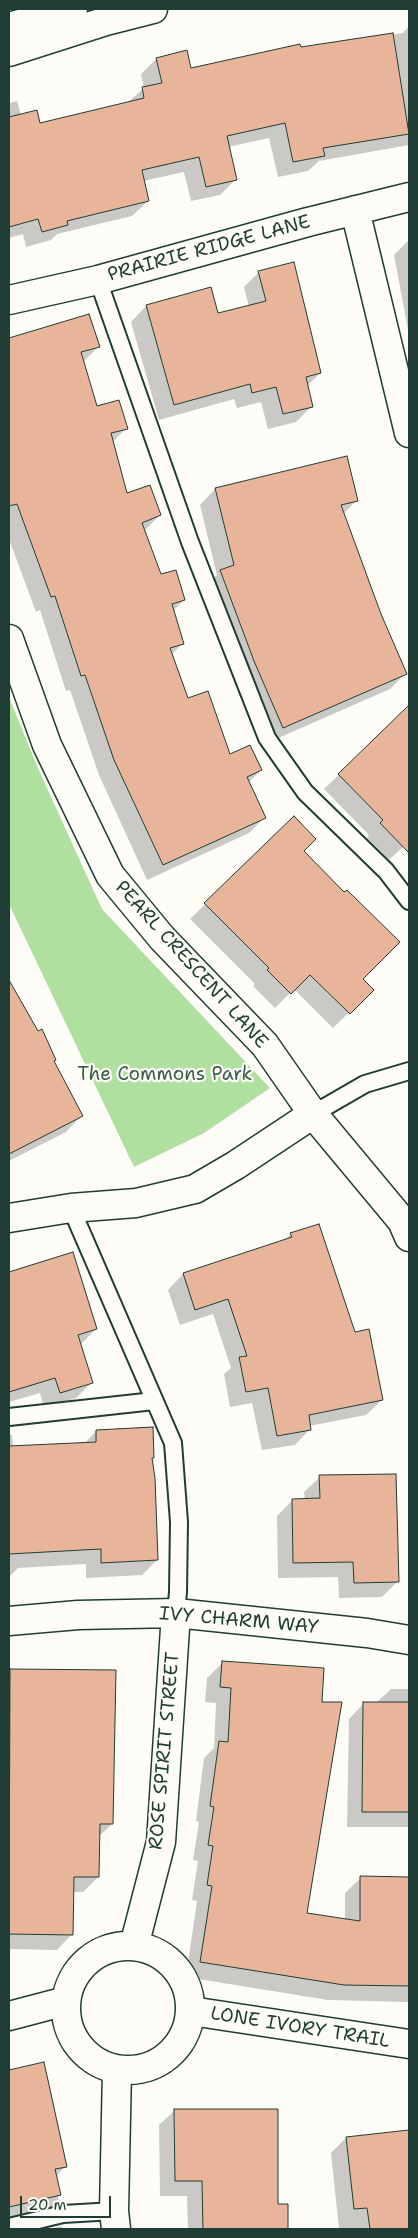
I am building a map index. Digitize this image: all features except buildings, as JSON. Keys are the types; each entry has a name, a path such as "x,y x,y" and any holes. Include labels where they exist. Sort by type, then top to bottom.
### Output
{"street":[{"path":"9,27 72,9"},
{"path":"9,52 105,15 153,9"},
{"name":"PRAIRIE RIDGE LANE","path":"9,300 98,280 409,197"},
{"path":"355,210 409,433"},
{"name":"PEARL CRESCENT LANE","path":"9,638 47,745 110,875 162,938 265,1045 313,1114 402,1221 409,1237"},
{"path":"9,1218 71,1208 136,1203 195,1189 236,1165 313,1114"},
{"name":"IVY CHARM WAY","path":"9,1621 78,1616 176,1613 367,1633 409,1640"},
{"name":"ROSE SPIRIT STREET","path":"134,1946 161,1842 176,1613"},
{"path":"134,1946 157,1952 176,1967 188,1988 191,2011 187,2032 176,2050 159,2063 145,2068 117,2070 95,2061 78,2046 67,2024 66,2001 70,1983 81,1966 96,1954 114,1947 134,1946"},
{"path":"9,2016 66,2001"},
{"name":"LONE IVORY TRAIL","path":"191,2011 409,2044"},
{"path":"115,2220 117,2070"}],"lane":[{"path":"98,280 190,542 267,738 305,792 386,871 409,901"},
{"path":"313,1114 365,1084 409,1071"},
{"path":"71,1208 173,1443 178,1522 178,1592 176,1613"},
{"path":"9,1417 154,1401"},
{"path":"9,2227 64,2214 115,2220"}],"green space":[{"name":"The Commons Park","path":"9,697 37,766 102,909 270,1088 204,1133 134,1167 9,904"}]}
